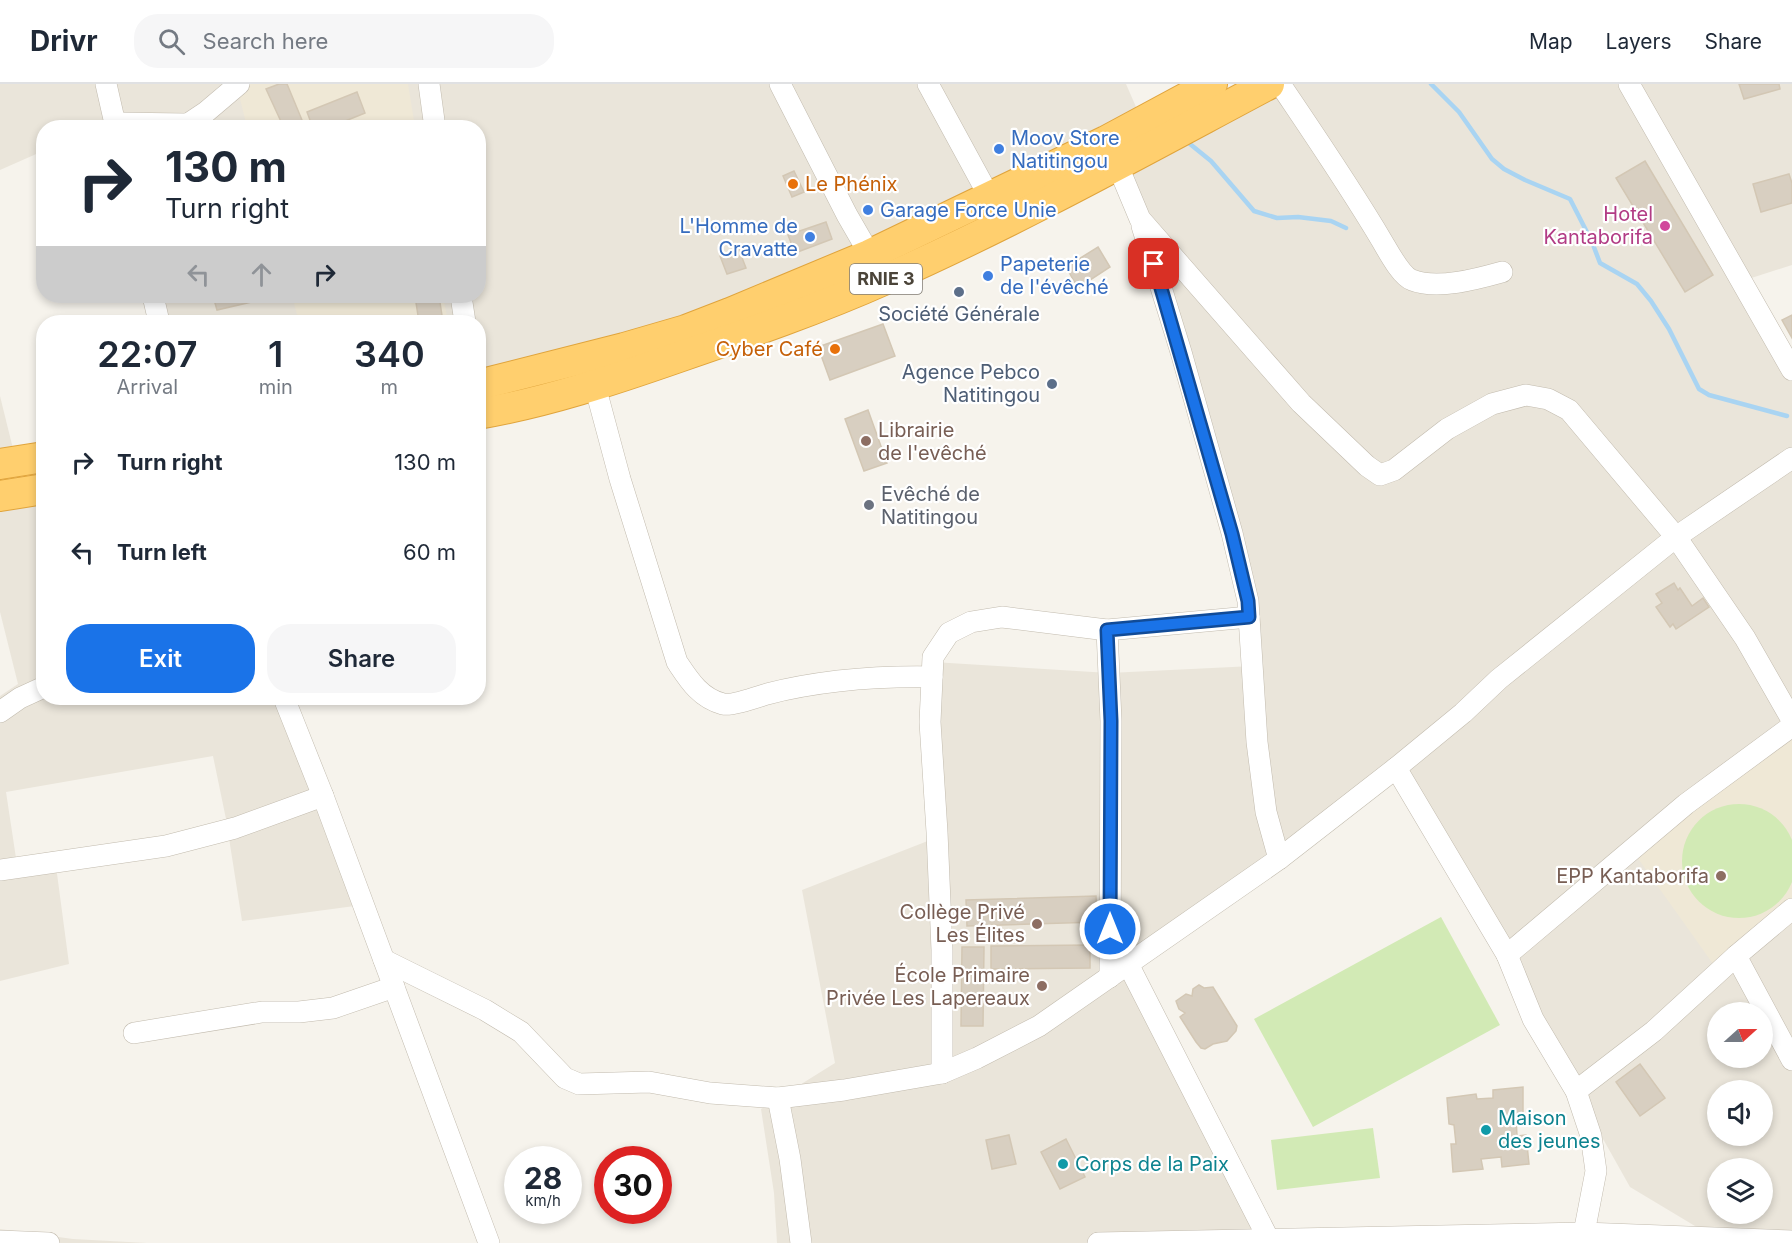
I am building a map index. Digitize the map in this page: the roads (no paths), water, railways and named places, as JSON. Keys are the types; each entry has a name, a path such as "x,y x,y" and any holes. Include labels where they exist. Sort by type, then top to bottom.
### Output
{"highway":[{"name":"RNIE 3","path":"486,383 686,330 869,255 1106,141 1212,84"},
{"name":"RNIE 3","path":"486,413 595,386 805,313 886,279 1006,222 1269,84"},
{"path":"0,464 36,458"},
{"path":"0,496 36,490"}],"street":[{"path":"106,84 114,120"},
{"path":"193,120 239,84"},
{"path":"429,84 434,120"},
{"path":"780,84 847,216 869,255 886,279"},
{"path":"928,84 989,196"},
{"path":"1280,84 1355,196 1393,261 1409,280 1429,284 1475,279 1502,272"},
{"path":"1629,84 1792,370"},
{"path":"1117,164 1140,219 1181,352 1232,534 1248,601 1257,742 1266,812 1279,859"},
{"path":"1140,219 1301,403 1367,466 1380,475 1394,470 1448,429 1492,404 1526,395 1548,399 1569,410 1676,537 1745,639 1792,720"},
{"path":"595,386 620,479 677,662 690,682 706,697 726,705 817,683 883,676 932,677"},
{"path":"384,960 484,1010 520,1032 566,1078 579,1084 649,1082 710,1093 778,1098 844,1090 942,1073 1039,1026 1279,859 1396,768 1463,713 1499,679 1676,537 1792,458"},
{"path":"942,1073 942,950 930,722 933,657 949,633 971,622 1002,617 1107,630 1249,617"},
{"path":"1107,630 1111,721 1110,977"},
{"path":"0,712 36,692"},
{"path":"287,705 323,796 489,1243"},
{"path":"1507,956 1686,804 1792,726"},
{"path":"1396,768 1507,956 1533,1019 1576,1091 1591,1136 1596,1171 1584,1233"},
{"path":"0,870 166,846 235,828 323,796"},
{"path":"1576,1091 1654,1031 1736,956 1792,909"},
{"path":"1736,956 1792,1060"},
{"path":"1128,964 1269,1240"},
{"path":"134,1033 262,1012 299,1012 333,1008 394,987"},
{"path":"778,1098 790,1159 801,1243"},
{"path":"1098,1243 1584,1233 1785,1241"},
{"path":"0,1241 49,1243"}],"waterway":[{"path":"1431,84 1459,112 1492,159 1504,169 1570,199 1600,263 1637,284 1651,301 1669,329 1699,389 1709,395 1787,416"},
{"path":"1190,144 1211,161 1254,211 1277,218 1298,217 1331,221 1346,228"}],"place":[{"name":"Moov Store Natitingou","path":"999,149"},
{"name":"Le Phénix","path":"793,184"},
{"name":"Garage Force Unie","path":"868,210"},
{"name":"Hotel Kantaborifa","path":"1665,226"},
{"name":"L'Homme de Cravatte","path":"810,237"},
{"name":"Papeterie de l'évêché","path":"988,276"},
{"name":"Société Générale","path":"959,292"},
{"name":"Cyber Café","path":"835,349"},
{"name":"Agence Pebco Natitingou","path":"1052,384"},
{"name":"Librairie de l'evêché","path":"866,441"},
{"name":"Evêché de Natitingou","path":"869,505"},
{"name":"EPP Kantaborifa","path":"1721,876"},
{"name":"Collège Privé Les Élites","path":"1037,924"},
{"name":"École Primaire Privée Les Lapereaux","path":"1042,986"},
{"name":"Maison des jeunes","path":"1486,1130"},
{"name":"Corps de la Paix","path":"1063,1164"}]}
